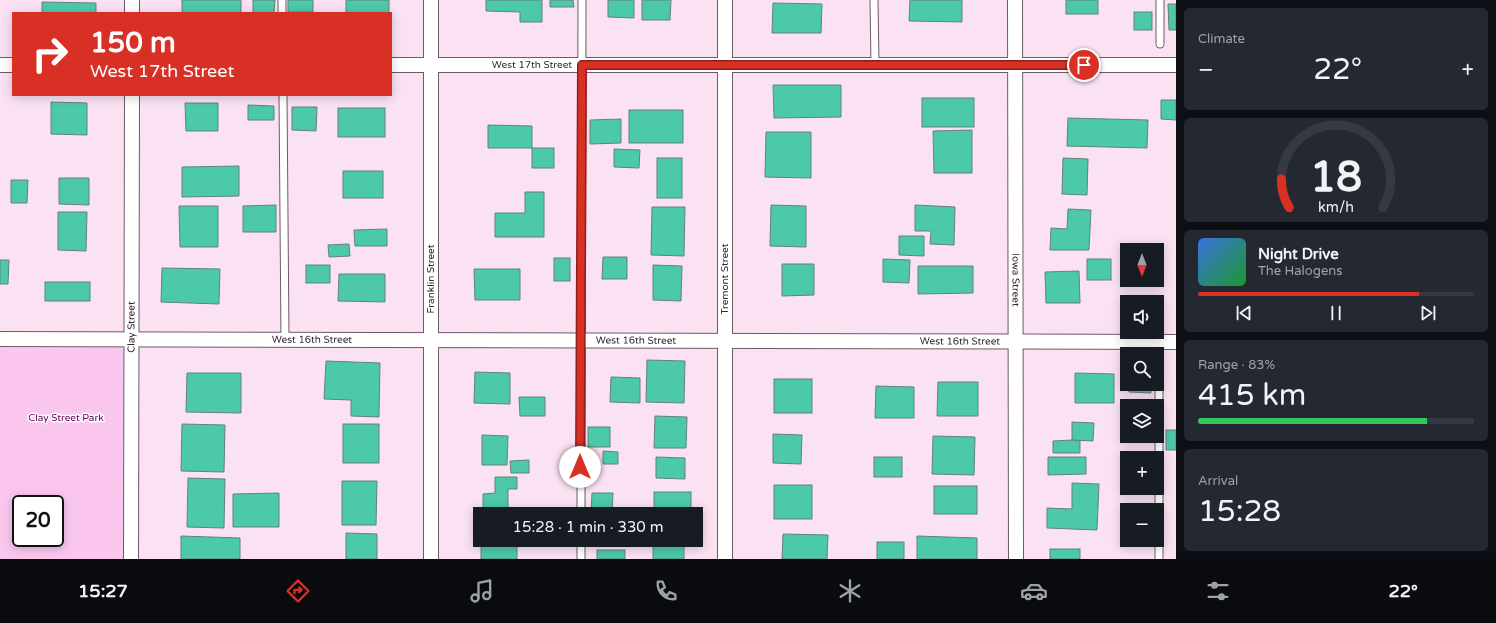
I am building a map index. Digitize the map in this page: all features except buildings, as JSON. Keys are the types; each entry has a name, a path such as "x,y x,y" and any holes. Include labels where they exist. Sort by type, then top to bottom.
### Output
{"street":[{"path":"132,0 132,12"},
{"name":"Franklin Street","path":"431,0 431,559"},
{"name":"Tremont Street","path":"725,0 725,559"},
{"name":"Iowa Street","path":"1015,0 1016,559"},
{"name":"West 17th Street","path":"392,66 1176,65"},
{"path":"0,66 12,66"},
{"name":"Clay Street","path":"131,559 132,96"},
{"name":"West 16th Street","path":"0,339 1176,342"}],"lane":[{"path":"282,0 282,12"},
{"path":"580,507 582,0"},
{"path":"874,0 875,65"},
{"path":"1160,0 1160,44"},
{"path":"282,96 285,339"},
{"path":"1159,342 1159,559"},
{"path":"581,547 581,559"}],"green space":[{"name":"Clay Street Park","path":"0,339 132,339 131,559 0,559"}],"route":[{"path":"580,467 582,65 1084,65"}]}
